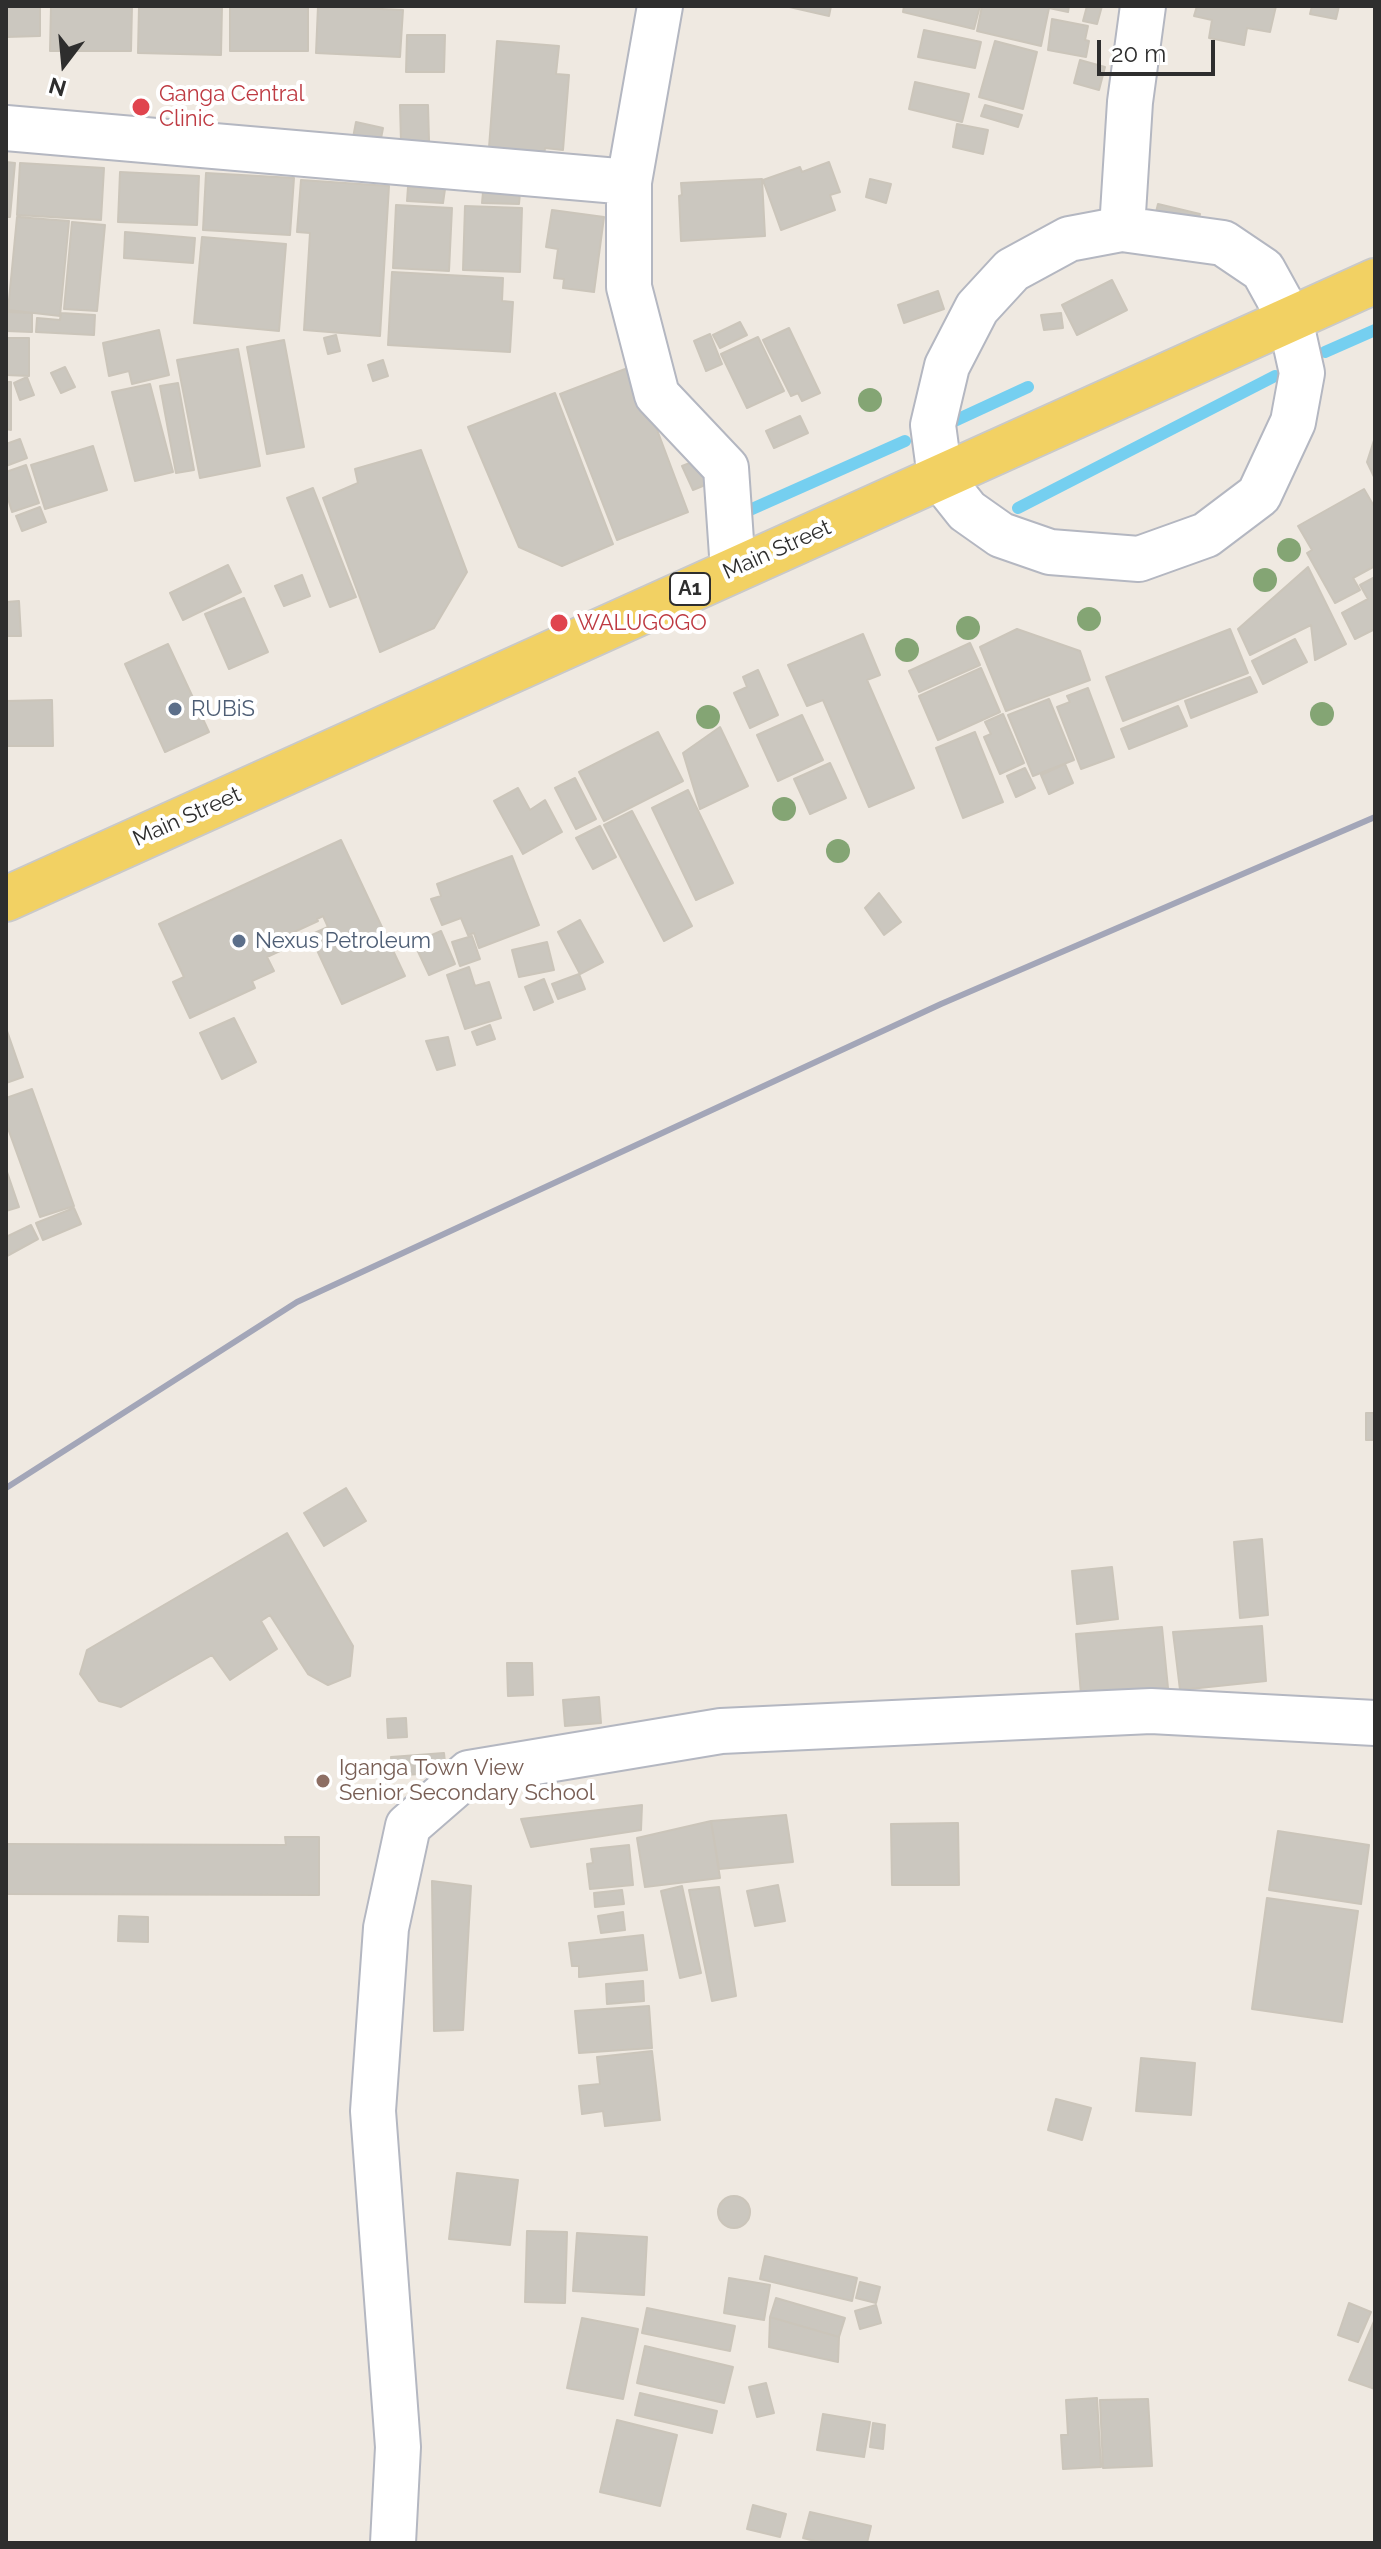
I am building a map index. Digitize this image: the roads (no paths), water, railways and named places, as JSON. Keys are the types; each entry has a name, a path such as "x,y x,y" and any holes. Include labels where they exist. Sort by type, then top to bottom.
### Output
{"main road":[{"name":"Main Street","path":"6,899 1375,281"}],"street":[{"path":"660,6 629,182 629,287 657,395 726,468 733,570"},
{"path":"1122,229 1130,102 1143,6"},
{"path":"6,128 629,182"},
{"path":"1122,229 1223,243 1263,270 1290,319 1302,373 1293,422 1259,495 1206,535 1139,559 1050,552 1001,535 967,511 940,477 933,425 947,366 977,308 1012,270 1069,239 1122,229"},
{"path":"393,2543 398,2447 373,2111 386,1928 408,1826 469,1773 721,1731 1151,1711 1375,1723"}],"waterway":[{"path":"1325,352 1375,330"},
{"path":"1018,508 1275,376"},
{"path":"950,423 1028,387"},
{"path":"752,509 905,441"}],"railway":[{"path":"6,1488 297,1302 941,1004 1375,817"}],"place":[{"name":"Ganga Central Clinic","path":"141,107"},
{"name":"WALUGOGO","path":"559,623"},
{"name":"RUBiS","path":"175,709"},
{"name":"Nexus Petroleum","path":"239,941"},
{"name":"Iganga Town View Senior Secondary School","path":"323,1781"}]}
